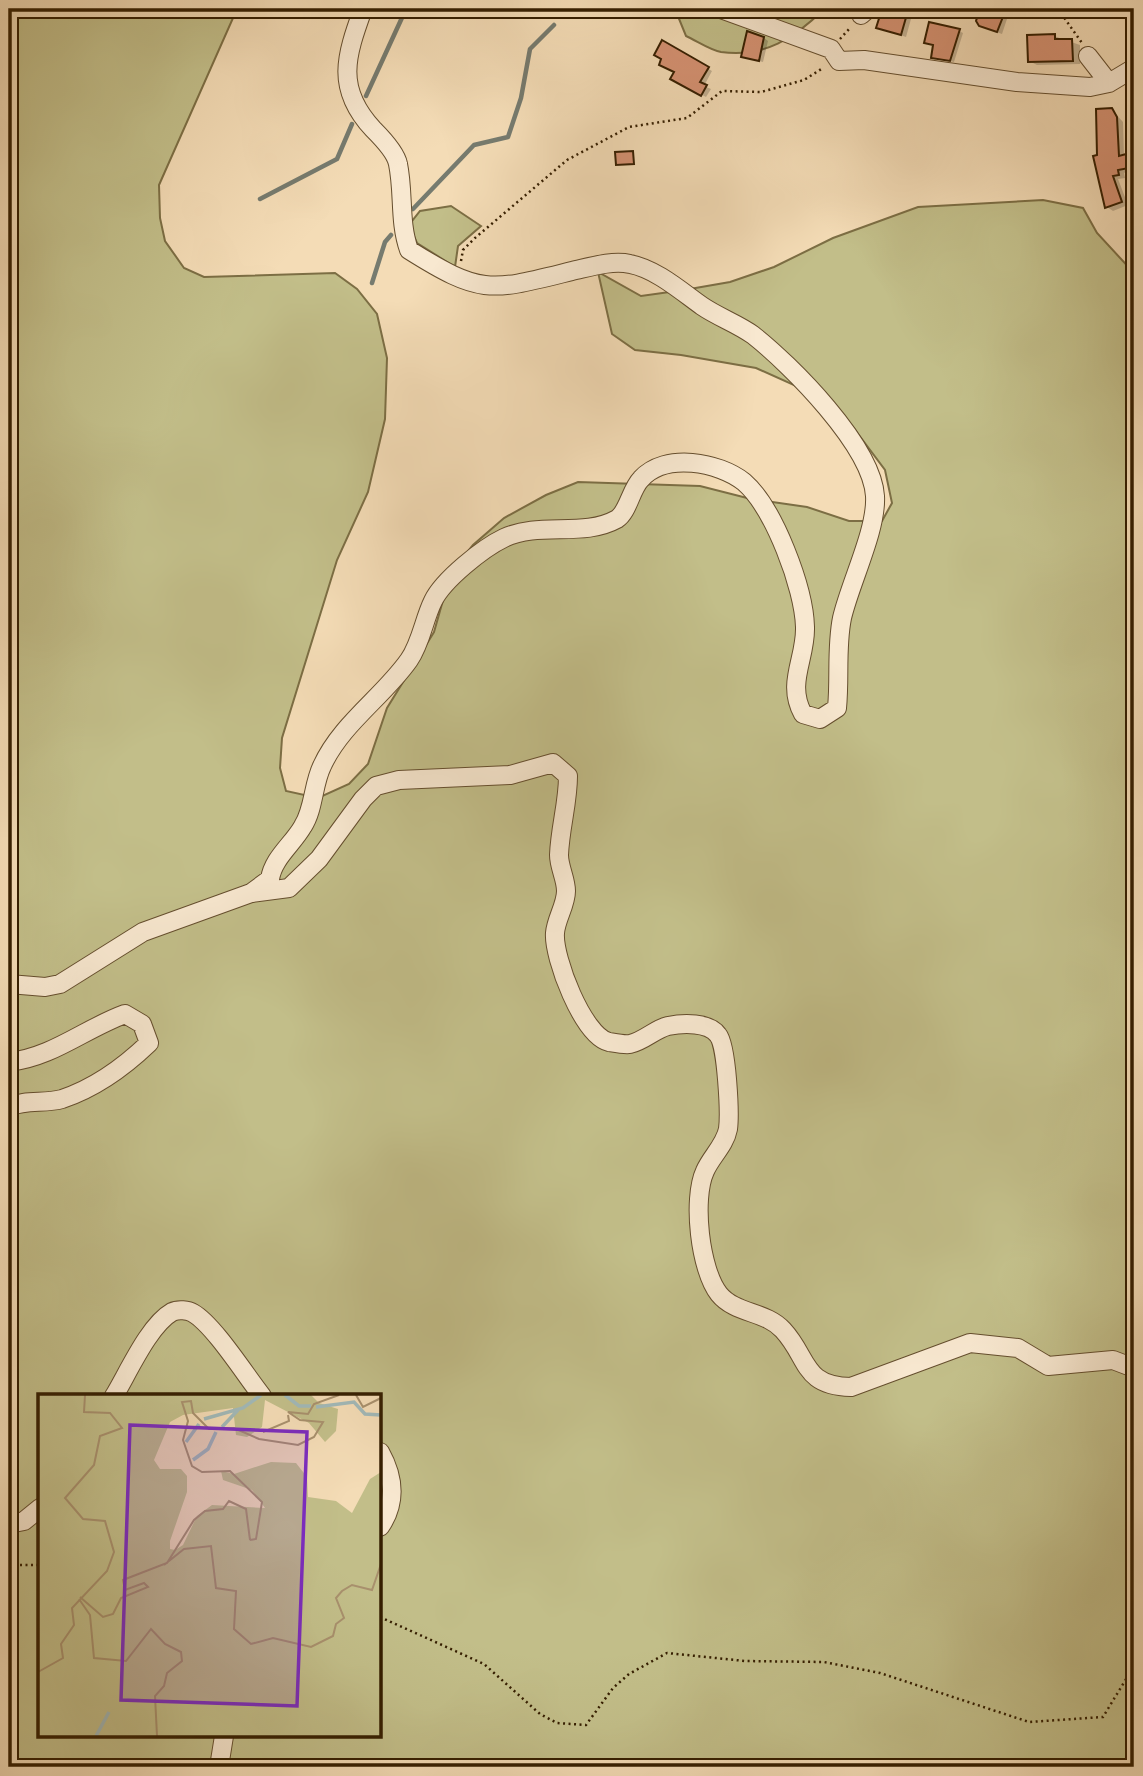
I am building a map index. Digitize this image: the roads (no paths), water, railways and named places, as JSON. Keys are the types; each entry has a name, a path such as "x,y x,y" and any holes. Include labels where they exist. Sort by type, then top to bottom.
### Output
{"street":[{"path":"251,894 270,879 271,869 305,825 321,766 335,743 411,658 434,598 467,563 502,538 532,528 600,527 620,517 641,478 658,467 689,462 724,470 745,483 766,511 791,565 802,598 805,628 794,697 803,714 820,719 836,708 841,623 866,540 875,497 869,467 851,438 793,371 751,334 714,314 656,274 629,264 597,265 497,287 476,285 458,279 409,250 402,232 398,161 352,99 345,68 363,9"},
{"path":"527,9 575,9"},
{"path":"721,9 831,49 839,61 864,60 1039,84 1090,87 1109,83 1134,68"},
{"path":"1088,56 1109,83"},
{"path":"9,984 45,987 60,984 143,932 251,894 289,888 319,859 363,799 376,786 399,780 510,775 553,763 568,776 568,805 559,856 566,892 555,934 570,993 590,1031 606,1041 629,1044 667,1026 702,1025 718,1034 724,1049 728,1129 704,1172 700,1194 701,1247 710,1277 720,1295 736,1307 769,1320 784,1330 803,1363 830,1387 851,1387 970,1343 1018,1348 1048,1366 1113,1360 1134,1368"},
{"path":"9,1062 27,1060 57,1050 106,1021 125,1014 142,1024 149,1043 100,1082 61,1099 17,1103 9,1107"},
{"path":"115,1394 153,1331 172,1312 182,1310 192,1312 207,1326 260,1394"},
{"path":"382,1456 390,1472 392,1491 391,1508 382,1524"},
{"path":"9,1524 24,1521 38,1510"},
{"path":"219,1767 224,1738"}],"waterway":[{"path":"366,96 406,9"},
{"path":"413,209 474,145 508,137 521,98 530,49 554,25"},
{"path":"260,199 337,159 352,124"},
{"path":"372,283 385,242 391,235"}]}
